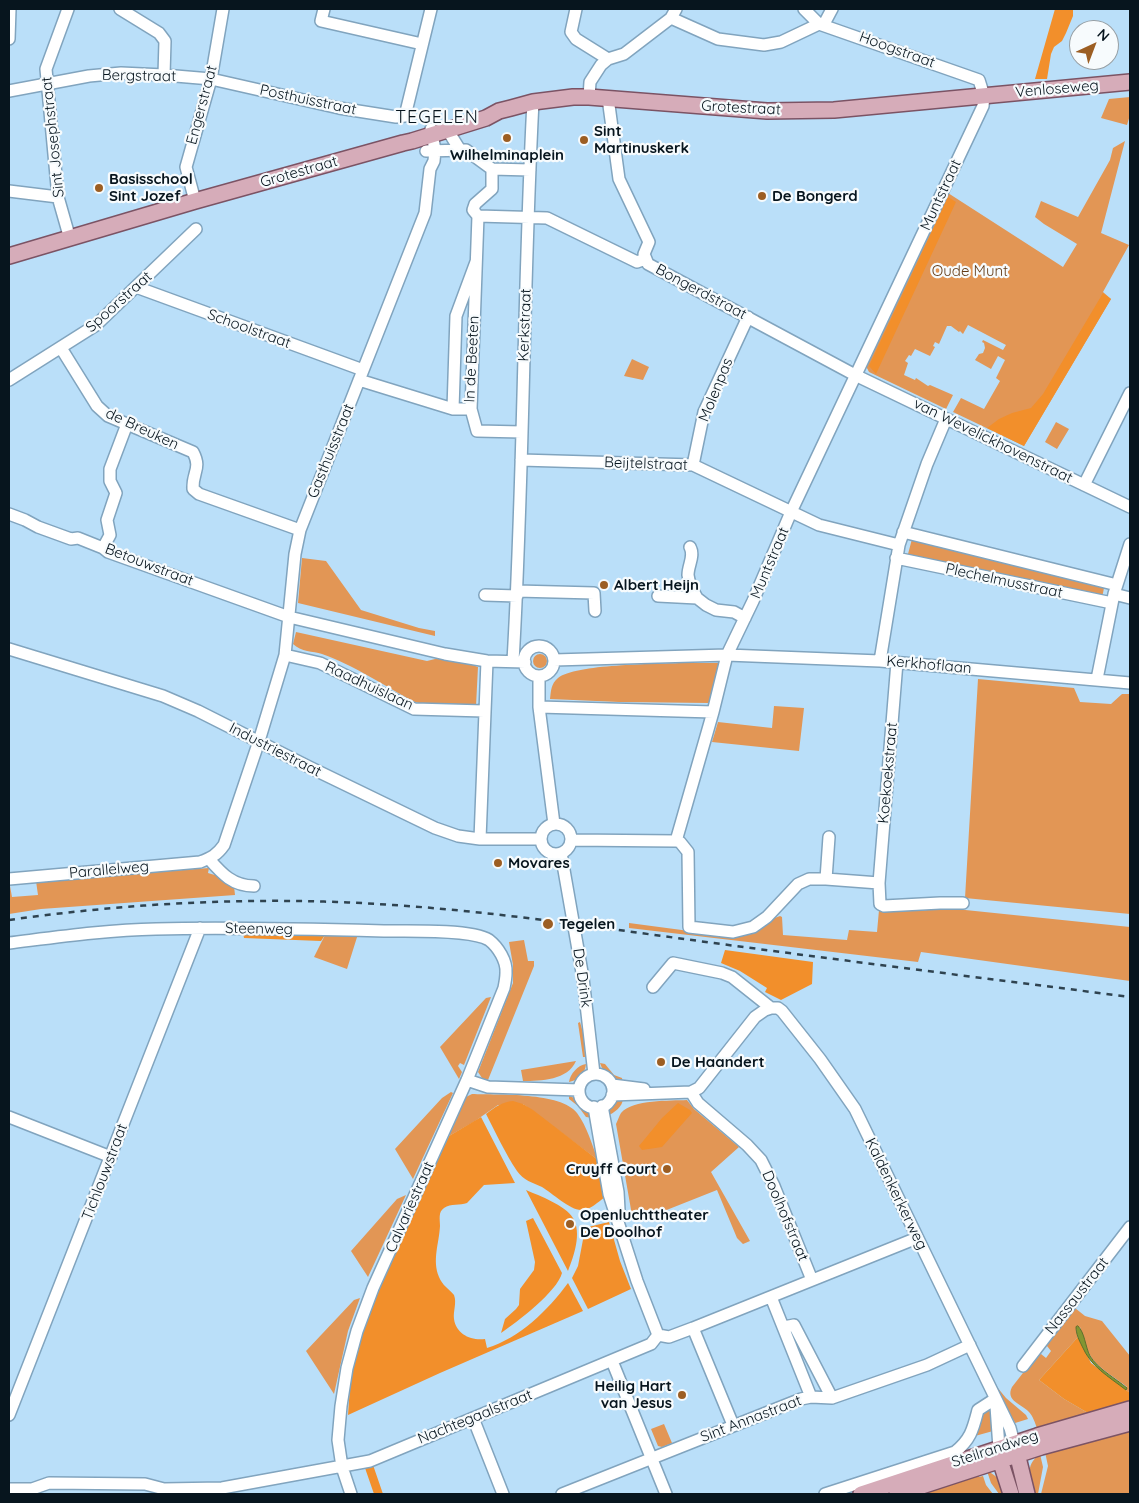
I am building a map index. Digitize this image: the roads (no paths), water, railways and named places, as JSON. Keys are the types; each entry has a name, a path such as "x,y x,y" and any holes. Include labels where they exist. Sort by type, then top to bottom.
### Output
{"main road":[{"name":"Venloseweg","path":"984,96 1130,82"},
{"name":"Grotestraat","path":"195,201 403,143 428,139 486,118 499,111 533,102 589,97 767,110 834,110 984,96"},
{"path":"9,256 195,201"},
{"name":"Steilrandweg","path":"861,1494 1016,1449 1130,1409"},
{"name":"Steilrandweg","path":"1016,1449 1130,1423"},
{"name":"Kaldenkerkerweg","path":"1016,1449 1027,1494"},
{"name":"Steilrandweg","path":"897,1494 1000,1454"},
{"name":"Kaldenkerkerweg","path":"1000,1454 1011,1494"}],"street":[{"path":"9,39 10,9"},
{"name":"Sint Josephstraat","path":"68,9 46,69 58,197 70,239"},
{"path":"120,9 159,32 165,41 164,75"},
{"name":"Engerstraat","path":"195,201 186,167 211,79 223,9"},
{"path":"324,9 321,20 422,44 432,9"},
{"path":"576,9 571,32 576,38 608,59"},
{"name":"Hoogstraat","path":"804,9 822,24 979,80 984,96"},
{"path":"589,97 590,82 600,65 608,59 624,54 673,14 718,39 764,45 781,42 822,24 832,9"},
{"name":"Posthuisstraat","path":"211,79 339,108 396,117 405,116 422,44"},
{"name":"Bergstraat","path":"9,91 88,76 121,73 211,79"},
{"name":"Muntstraat","path":"676,841 713,712 727,655 791,512 983,106 984,96"},
{"name":"Bongerdstraat","path":"608,98 619,179 649,242 644,254 648,264 855,375"},
{"path":"528,218 533,102"},
{"path":"450,134 460,150"},
{"path":"428,139 460,150 466,150 492,168 530,170"},
{"name":"Gasthuisstraat","path":"259,741 285,655 295,554 300,530 425,213 430,169 434,161 428,139"},
{"path":"492,168 492,189 475,204 474,210 478,216 547,218 637,262 645,258"},
{"path":"9,191 58,197"},
{"name":"In de Beeten","path":"476,262 456,316 452,409 471,409 478,216"},
{"name":"Kerkstraat","path":"519,662 517,593 528,218"},
{"name":"Spoorstraat","path":"9,380 96,325 196,230"},
{"name":"Schoolstraat","path":"136,287 452,409"},
{"name":"Molenpas","path":"693,465 704,412 748,318"},
{"name":"de Breuken","path":"61,348 97,406 108,416 193,452 198,468 193,480 193,489 198,494 300,530"},
{"name":"van Wevelickhovenstraat","path":"855,375 1130,507"},
{"path":"1084,485 1130,393"},
{"path":"471,409 477,431 522,432"},
{"path":"880,661 899,545 927,464 946,419"},
{"path":"103,548 110,535 107,520 116,493 110,481 110,469 127,424"},
{"name":"Beijtelstraat","path":"521,460 693,465 791,512"},
{"path":"791,512 819,525 899,545"},
{"name":"Betouwstraat","path":"9,514 26,520 38,528 71,539 78,538 103,548 108,552 289,617"},
{"name":"Plechelmusstraat","path":"903,532 1130,598"},
{"path":"1096,680 1114,594 1130,544"},
{"path":"690,547 692,559 688,569 688,578 697,598 716,610 734,612 745,618"},
{"name":"Plechelmusstraat","path":"896,558 1114,594"},
{"path":"485,595 594,593 595,610"},
{"path":"658,596 697,598"},
{"path":"289,617 445,654 487,661 519,662 525,665 529,672 539,676 549,672 554,665 553,656 548,649 539,646 529,650 519,662"},
{"name":"Industriestraat","path":"9,649 163,696 198,711 435,828 458,836 480,839 541,839"},
{"name":"Raadhuislaan","path":"285,655 320,663 414,709 484,711"},
{"path":"554,660 727,655"},
{"name":"Kerkhoflaan","path":"727,655 897,662 1130,683"},
{"path":"480,839 487,661"},
{"name":"Koekoekstraat","path":"897,662 879,883 880,904 884,906 940,902 962,903"},
{"path":"539,676 539,707 554,824"},
{"path":"539,707 713,712"},
{"path":"254,886 245,886 232,881 221,873 209,859 218,854 224,845 259,741"},
{"path":"554,824 565,828 571,840 568,848 561,853 553,854 543,846 541,839 545,829 554,824"},
{"path":"826,879 829,837"},
{"path":"571,840 680,842 688,852 689,927 733,932 753,927 767,917 798,884 809,879 879,883"},
{"name":"De Drink","path":"561,853 583,978 594,1074"},
{"name":"Parallelweg","path":"9,879 200,862 209,859"},
{"name":"Tichlouwstraat","path":"9,1415 200,928"},
{"name":"Steenweg","path":"9,943 97,933 155,929 266,928 468,934 488,940 495,945 501,955"},
{"name":"Calvariestraat","path":"351,1494 342,1467 338,1440 347,1368 357,1331 373,1288 467,1080 504,988 506,972 501,955"},
{"name":"Kaldenkerkerweg","path":"654,987 673,963 732,977 771,1008 778,1008 782,1011 820,1059 855,1110 1010,1428 1016,1449"},
{"path":"612,1090 671,1093 691,1092 699,1088 755,1016 771,1008"},
{"path":"594,1074 605,1076 612,1090 608,1102 598,1107 587,1105 583,1102 579,1090 583,1079 594,1074"},
{"path":"467,1080 488,1087 579,1090"},
{"name":"Doolhofstraat","path":"691,1092 698,1103 747,1145 761,1160 774,1186 812,1280"},
{"path":"598,1107 618,1192 621,1227 637,1281 658,1335"},
{"path":"9,1117 111,1157"},
{"name":"Nassaustraat","path":"1023,1366 1130,1226"},
{"name":"Nachtegaalstraat","path":"9,1489 32,1492 49,1483 145,1484 164,1492 222,1488 370,1461 651,1344 658,1335 669,1337 917,1238"},
{"path":"771,1297 811,1397"},
{"path":"784,1327 794,1325 832,1398"},
{"path":"693,1328 733,1425"},
{"name":"Sint Annastraat","path":"562,1494 801,1399 811,1397 832,1398 927,1365 970,1345"},
{"path":"612,1361 666,1494"},
{"path":"825,1494 955,1452 964,1445 970,1436 978,1410 995,1399"},
{"name":"Kaldenkerkerweg","path":"995,1399 1000,1454"},
{"path":"473,1418 503,1494"}],"railway":[{"path":"9,920 105,909 201,902 297,901 393,905 554,921 1130,997"}],"place":[{"name":"Wilhelminaplein","path":"507,138"},
{"name":"Sint Martinuskerk","path":"584,140"},
{"name":"Basisschool Sint Jozef","path":"99,188"},
{"name":"De Bongerd","path":"762,196"},
{"name":"Albert Heijn","path":"604,585"},
{"name":"Movares","path":"498,863"},
{"name":"Tegelen","path":"548,924"},
{"name":"De Haandert","path":"661,1062"},
{"name":"Cruyff Court","path":"667,1169"},
{"name":"Openluchttheater De Doolhof","path":"570,1224"},
{"name":"Heilig Hart van Jesus","path":"682,1395"}],"district":[{"name":"TEGELEN","path":"437,118"}],"park label":[{"name":"Oude Munt","path":"970,271"}]}
